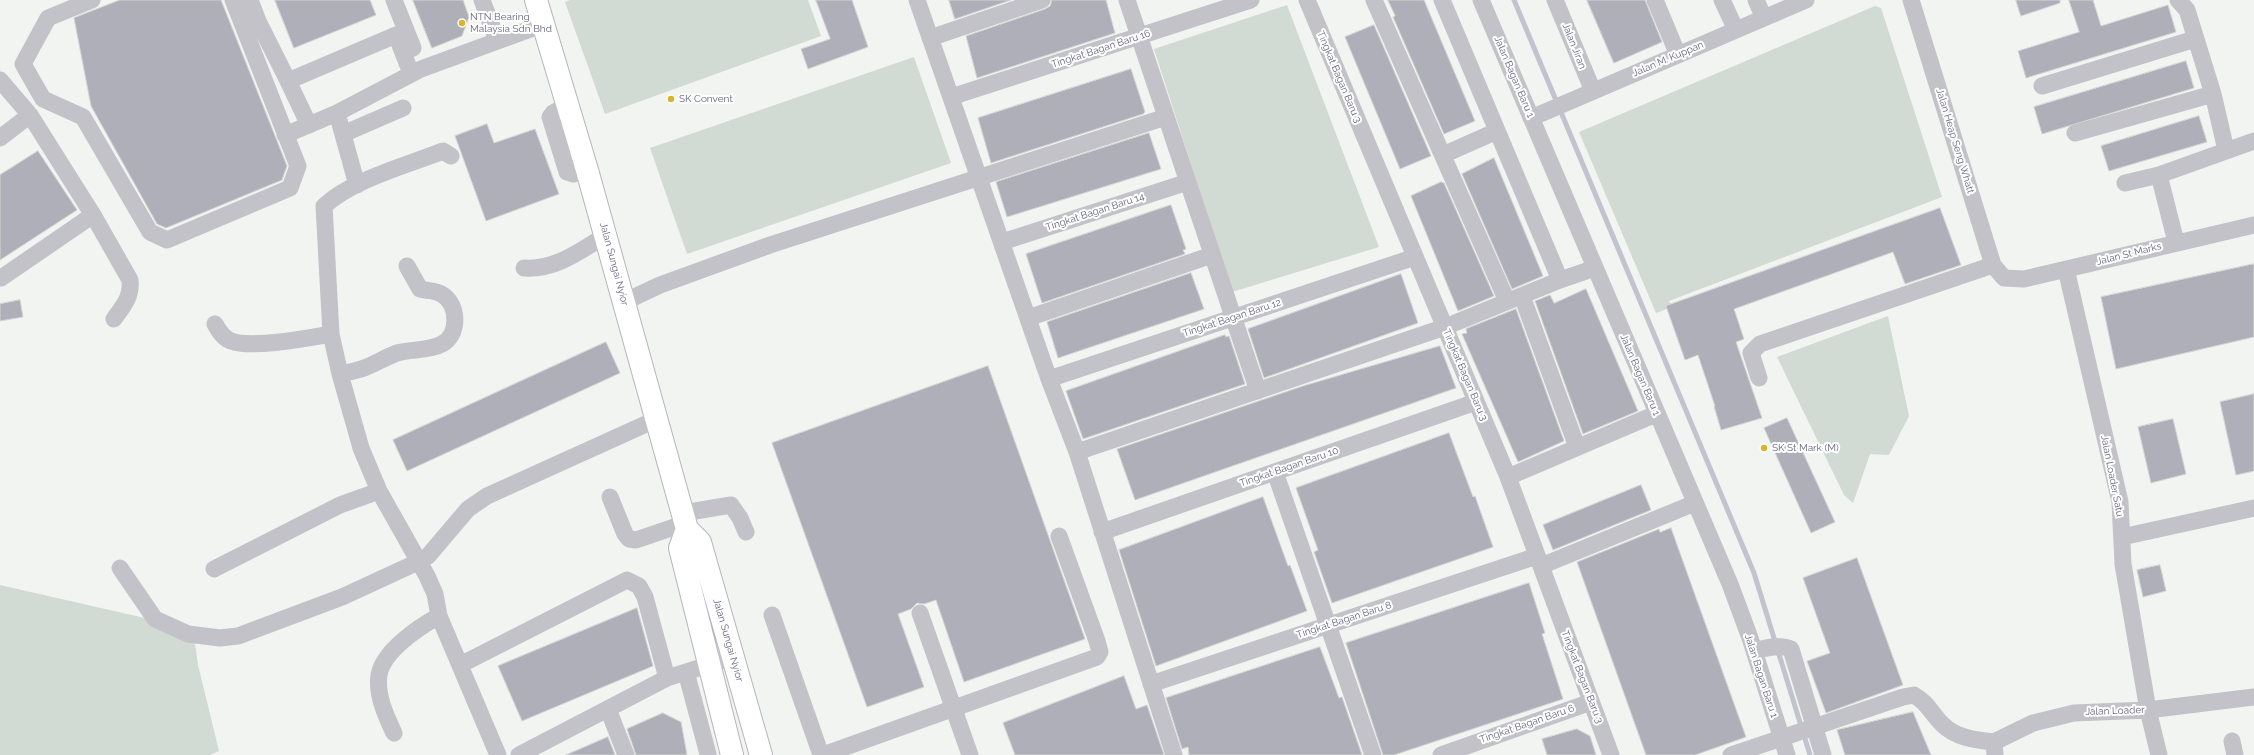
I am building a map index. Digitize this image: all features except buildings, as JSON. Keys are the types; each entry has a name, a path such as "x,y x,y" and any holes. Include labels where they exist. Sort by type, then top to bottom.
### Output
{"main road":[{"name":"Jalan Sungai Nyior","path":"536,0 606,235 686,522 700,542 761,755"},
{"path":"686,522 680,548 732,755"}],"street":[{"path":"92,0 48,18 23,64 43,99 83,117 150,232 167,240 290,188 298,166 233,0"},
{"path":"250,0 258,21 309,125"},
{"path":"384,0 396,35 416,71"},
{"path":"394,0 416,71"},
{"path":"482,0 497,40"},
{"path":"917,0 1049,379 1077,452 1174,755"},
{"path":"930,38 1042,0"},
{"path":"1126,0 1258,391"},
{"name":"Tingkat Bagan Baru 16","path":"951,97 1139,36 1215,6 1251,0"},
{"name":"Tingkat Bagan Baru 3","path":"1307,0 1508,477 1611,755"},
{"path":"1374,0 1443,155 1514,299 1577,447"},
{"path":"1442,0 1560,280"},
{"name":"Jalan Bagan Baru 1","path":"1481,0 1656,414 1730,584 1761,650 1788,735 1787,755"},
{"name":"Jalan Jiran","path":"1555,0 1593,91"},
{"path":"1655,0 1678,55"},
{"path":"1722,0 1736,30"},
{"path":"1756,0 1764,18"},
{"name":"Jalan M. Kuppan","path":"1531,118 1806,0"},
{"name":"Jalan Heap Seng Whatt","path":"1911,0 1993,266 2004,278"},
{"path":"2178,0 2187,10 2213,94 2226,150"},
{"path":"285,135 337,113 416,71 544,24"},
{"path":"288,81 396,35"},
{"path":"2042,86 2195,39"},
{"path":"0,80 30,115 93,215 130,280 131,292 114,319"},
{"path":"2075,133 2213,94"},
{"path":"343,134 403,108"},
{"path":"337,113 356,185"},
{"path":"0,138 30,115"},
{"path":"624,302 660,285 770,245 979,176 1166,117"},
{"path":"1443,155 1497,131"},
{"path":"2125,183 2159,175 2254,141"},
{"path":"451,156 443,151 356,185 333,198 324,206 331,334 340,374 361,448 379,491 435,594 439,616 498,755"},
{"path":"2159,175 2176,242"},
{"name":"Tingkat Bagan Baru 14","path":"1002,242 1188,182"},
{"path":"1,278 93,215"},
{"name":"Jalan St Marks","path":"2004,278 2013,280 2024,279 2176,242 2254,225"},
{"path":"524,268 538,269 560,263 606,235"},
{"path":"1028,318 1212,255"},
{"name":"Tingkat Bagan Baru 12","path":"1049,379 1415,257"},
{"path":"340,374 363,369 397,353 433,348 443,344 454,332 455,316 451,304 443,295 433,291 420,289 407,266"},
{"path":"1759,378 1751,353 1760,344 1993,266"},
{"path":"1077,452 1445,327 1560,280 1595,268"},
{"name":"Jalan Loader Satu","path":"2066,269 2120,502 2123,564 2148,710 2159,755"},
{"path":"215,324 225,338 237,343 281,342 331,334"},
{"name":"Tingkat Bagan Baru 10","path":"1102,532 1476,402"},
{"path":"1508,477 1656,414"},
{"path":"120,568 155,619 188,634 220,638 238,636 342,598 418,562 428,556 468,509 487,496 657,419"},
{"path":"1274,472 1329,625 1373,755"},
{"path":"214,568 340,505 379,491"},
{"path":"610,497 629,539 636,540 731,505 740,518 746,532"},
{"name":"Tingkat Bagan Baru 8","path":"1151,684 1329,625 1539,561 1695,503"},
{"path":"2122,537 2254,508"},
{"path":"772,615 822,755 955,709 1097,657 1100,652 1059,536"},
{"path":"460,665 627,580 639,586 645,597 667,678"},
{"path":"920,613 970,755"},
{"path":"394,733 384,710 380,695 379,674 386,658 404,640 424,624 439,616"},
{"path":"1761,650 1786,647 1791,649 1812,727 1823,755"},
{"path":"519,755 667,678 733,657"},
{"path":"686,672 708,754"},
{"path":"1730,755 1902,697 1914,695 1926,702 1942,724 1953,732 1994,748"},
{"name":"Jalan Loader","path":"1994,748 2033,722 2074,713 2148,710 2254,697"},
{"name":"Tingkat Bagan Baru 6","path":"1441,755 1466,751 1591,702"},
{"path":"608,709 626,755"}],"shaded area":[{"path":"570,0 808,0 821,36 605,114 565,2"},
{"path":"1287,5 1379,247 1232,292 1154,49"},
{"path":"1875,6 1881,8 1942,197 1669,301 1672,307 1656,313 1579,132"},
{"path":"914,57 951,163 687,254 650,148"},
{"path":"1888,316 1909,416 1889,455 1870,454 1853,503 1844,495 1777,357"},
{"path":"0,585 193,629 198,665 219,751 210,755 0,755"}],"waterway":[{"path":"1514,0 1754,573 1810,755"}],"place":[{"name":"NTN Bearing Malaysia Sdn Bhd","path":"462,23"},
{"name":"SK Convent","path":"671,99"},
{"name":"SK St Mark (M)","path":"1764,448"}]}
